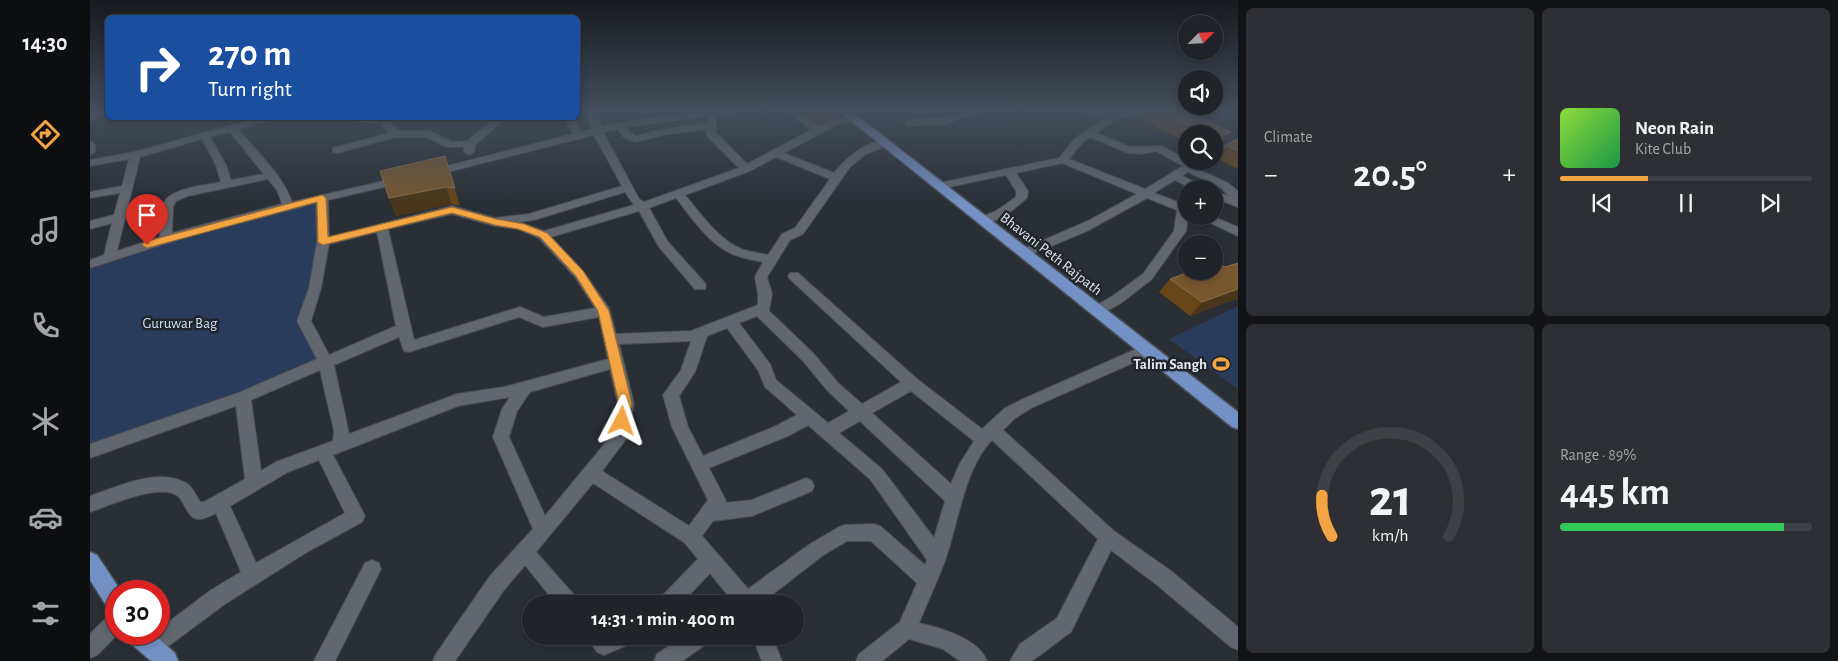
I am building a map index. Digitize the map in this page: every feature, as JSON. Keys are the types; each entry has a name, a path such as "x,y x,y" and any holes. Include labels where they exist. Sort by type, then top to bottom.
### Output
{"main road":[{"name":"Bhavani Peth Rajpath","path":"885,143 1238,422"},
{"path":"90,562 105,586"}],"street":[{"path":"90,163 135,155 180,142"},
{"path":"208,142 221,165 227,184"},
{"path":"243,142 282,189 288,206"},
{"path":"337,150 367,142"},
{"path":"444,142 450,145 470,144 473,142"},
{"path":"90,264 166,239 288,206 412,178 553,142"},
{"path":"603,142 635,201 642,206 664,244 686,272 700,286"},
{"path":"719,142 746,169"},
{"path":"544,235 642,206 746,169 795,142"},
{"path":"1063,160 1077,142"},
{"path":"1109,142 1128,150 1141,151 1157,148 1178,158"},
{"path":"1223,150 1238,142"},
{"path":"611,339 692,336 729,320 764,308 765,294 761,277 786,237 799,231 850,160 871,148 885,143"},
{"path":"90,144 90,152"},
{"path":"468,164 470,144"},
{"path":"775,152 836,178"},
{"path":"110,256 135,155"},
{"path":"939,186 1063,160 1178,205"},
{"path":"1025,253 1073,234 1147,194 1184,170"},
{"path":"1201,170 1230,188 1235,194 1235,202 1223,197"},
{"path":"983,221 1000,214 1021,198 1022,191 1009,171"},
{"path":"166,239 167,207 171,199 185,192 272,175"},
{"path":"1174,176 1183,180"},
{"path":"90,195 128,188"},
{"path":"495,222 530,217 628,188"},
{"path":"678,193 725,245 737,251 770,260"},
{"path":"322,198 323,242 315,288 304,321 326,363 342,431 331,448"},
{"path":"323,242 452,210 495,222 520,226 544,235 579,274 604,311 626,404 619,438 543,532 497,583 443,661"},
{"path":"90,224 120,217"},
{"path":"1097,311 1116,300 1147,276 1180,231 1181,225"},
{"path":"1222,225 1238,232"},
{"path":"382,227 403,329 409,347 520,312 543,322 604,311"},
{"path":"794,276 912,383 987,434 1108,537 1164,578 1238,640"},
{"path":"759,310 808,358 833,387 954,498"},
{"path":"729,320 765,368 770,383 876,474 937,558"},
{"path":"90,451 244,397 403,329"},
{"path":"691,537 717,501 680,427 671,395 688,372 701,332"},
{"path":"866,661 907,629 937,558 954,498 966,470 987,434 1026,404 1148,350"},
{"path":"90,504 164,484 179,486 184,490 195,510 206,510 282,467 457,400 504,393 616,362"},
{"path":"827,432 912,383"},
{"path":"526,386 510,409 502,437 543,532"},
{"path":"244,397 254,483"},
{"path":"698,465 782,431 808,417"},
{"path":"152,647 218,597 300,546 356,516 331,448"},
{"path":"591,473 691,537 739,595"},
{"path":"709,513 752,508 806,486"},
{"path":"220,503 252,576"},
{"path":"757,595 816,550 845,533 874,532 928,580"},
{"path":"1020,661 1027,651 1064,625 1108,537"},
{"path":"525,552 561,595"},
{"path":"676,595 710,559"},
{"path":"324,661 372,569"},
{"path":"907,629 948,640 977,661"},
{"path":"90,648 105,633"},
{"path":"664,661 688,645"},
{"path":"766,645 772,661"}],"green space":[{"name":"Guruwar Bag","path":"321,199 323,242 304,321 324,361 244,392 90,446 90,262"},
{"name":"Talim Sangh","path":"1238,306 1238,389 1169,339"}],"building":[{"path":"1238,142 1238,151 1228,146 1230,145 1228,144"},
{"path":"445,156 455,188 446,187 389,198 380,171"},
{"path":"1238,263 1238,289 1202,302 1170,279 1178,276 1178,280 1223,280 1223,266 1225,267"}],"place":[{"name":"Talim Sangh","path":"1221,364"}],"route":[{"path":"147,245 182,234 322,198 323,242 452,210 469,213 495,222 520,226 544,235 579,274 604,311 626,404 622,421"}]}
